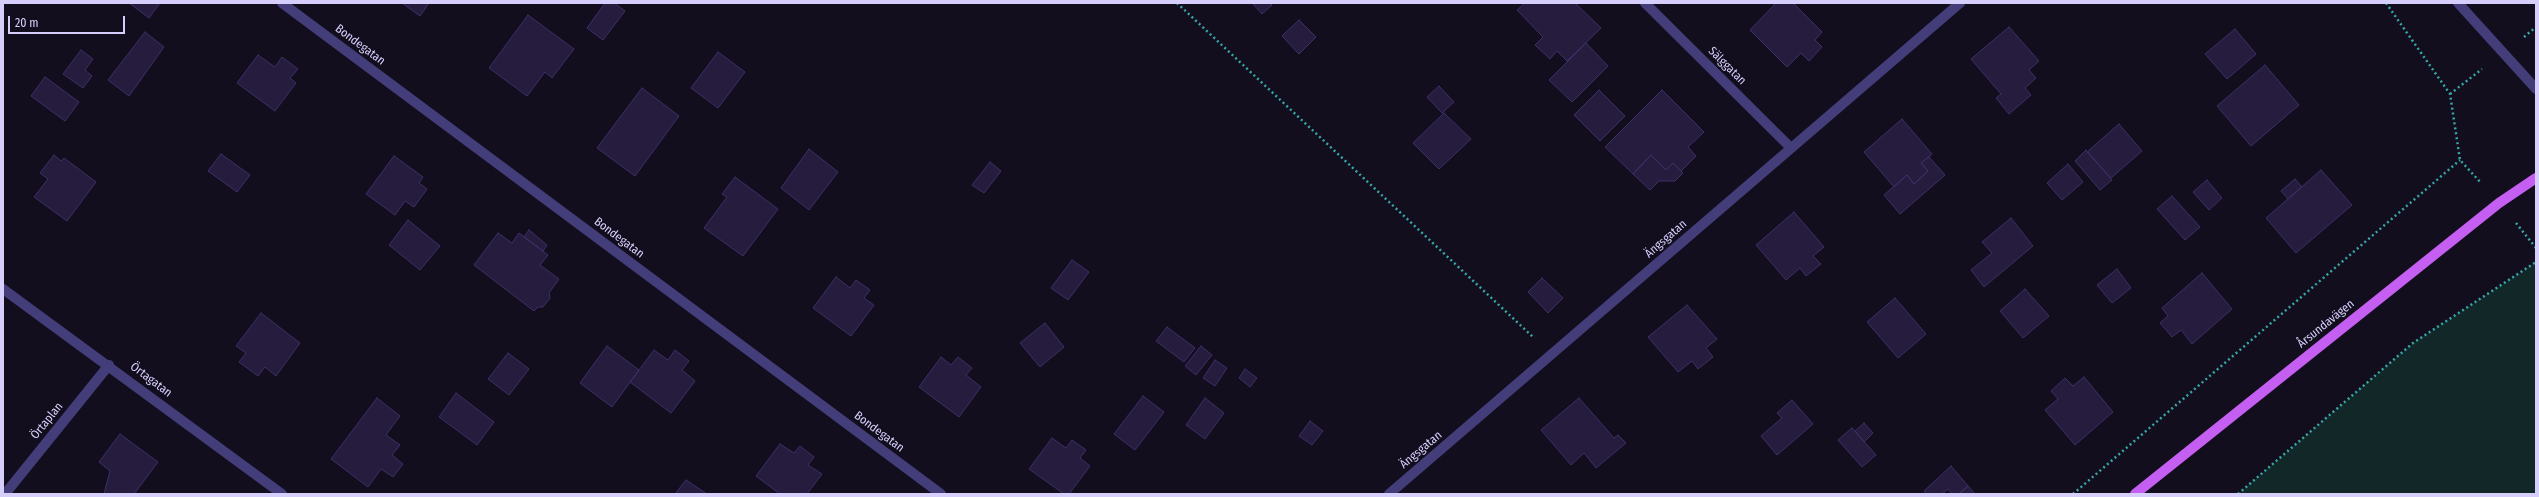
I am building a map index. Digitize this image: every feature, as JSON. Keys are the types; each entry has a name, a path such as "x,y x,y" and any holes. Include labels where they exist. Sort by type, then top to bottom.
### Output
{"main road":[{"name":"Årsundavägen","path":"2135,494 2499,203 2536,178"}],"street":[{"name":"Bondegatan","path":"282,3 941,494"},
{"name":"Sälggatan","path":"1645,3 1791,148"},
{"name":"Ängsgatan","path":"1389,494 1960,3"},
{"path":"2458,3 2536,89"},
{"name":"Örtagatan","path":"3,289 109,365 282,494"},
{"name":"Örtaplan","path":"6,494 109,365"}],"path":[{"path":"1177,3 1552,355"},
{"path":"2386,3 2450,94 2460,160 2499,203 2536,248"},
{"path":"2073,494 2460,160"},
{"path":"2238,494 2413,343 2536,262"}],"green space":[{"path":"2536,262 2536,494 2238,494 2413,343"}],"building":[{"path":"129,3 160,3 149,18"},
{"path":"402,3 429,3 420,16"},
{"path":"605,3 614,3 625,11 603,40 587,28"},
{"path":"1252,3 1270,3 1272,5 1262,14"},
{"path":"1525,3 1575,3 1601,28 1567,61 1557,51 1550,59 1535,45 1543,37 1517,10"},
{"path":"1776,3 1793,3 1822,32 1815,40 1822,47 1809,61 1801,53 1787,67 1750,30"},
{"path":"528,15 574,49 552,78 545,72 527,96 489,68"},
{"path":"1299,20 1316,37 1299,54 1282,36"},
{"path":"2009,27 2039,61 2029,70 2036,78 2025,88 2031,95 2009,114 1996,98 2001,94 1971,59"},
{"path":"2235,29 2256,54 2227,79 2205,54"},
{"path":"145,32 164,47 129,96 108,80"},
{"path":"1586,43 1608,66 1572,102 1549,80"},
{"path":"81,50 93,59 85,70 92,76 83,88 63,74"},
{"path":"718,52 745,72 718,108 691,88"},
{"path":"258,55 275,67 282,57 298,69 290,78 296,83 275,111 237,83"},
{"path":"2265,65 2299,105 2251,146 2217,106"},
{"path":"45,77 79,102 65,121 31,96"},
{"path":"1439,86 1454,102 1442,113 1427,97"},
{"path":"642,88 679,116 635,176 597,148"},
{"path":"1599,90 1625,116 1600,141 1574,115"},
{"path":"1662,90 1704,132 1688,147 1696,156 1681,171 1673,163 1666,170 1651,155 1633,174 1605,147"},
{"path":"1444,113 1471,139 1439,169 1413,143"},
{"path":"1902,119 1932,154 1921,163 1928,171 1914,184 1907,175 1894,187 1864,152"},
{"path":"2119,124 2142,151 2111,178 2087,152"},
{"path":"809,149 838,172 809,210 781,188"},
{"path":"2086,150 2112,180 2100,190 2075,161"},
{"path":"221,154 250,175 237,192 208,171"},
{"path":"54,155 61,161 64,158 96,182 67,221 34,197 48,179 40,173"},
{"path":"1651,155 1666,170 1673,163 1683,173 1675,181 1659,181 1650,190 1633,174"},
{"path":"394,156 423,177 419,183 427,189 414,207 405,201 395,215 366,194"},
{"path":"1929,157 1945,175 1900,214 1884,195 1907,175 1914,184 1928,171 1921,163"},
{"path":"990,162 1001,171 984,193 972,185"},
{"path":"2068,164 2083,182 2062,200 2047,183"},
{"path":"2321,170 2352,205 2296,253 2266,218"},
{"path":"735,177 778,209 743,256 704,228 727,197 722,194"},
{"path":"2295,179 2302,187 2288,199 2281,191"},
{"path":"2207,180 2222,198 2209,210 2193,192"},
{"path":"2172,196 2200,227 2185,240 2157,209"},
{"path":"1794,212 1824,247 1813,256 1821,264 1806,276 1800,268 1786,280 1756,245"},
{"path":"2011,218 2033,246 1984,287 1971,270 1992,253 1982,242"},
{"path":"408,220 440,246 420,270 389,245"},
{"path":"529,230 547,245 543,251 524,237"},
{"path":"498,233 512,243 519,233 548,255 540,265 559,279 549,293 550,298 543,307 538,307 534,311 474,265"},
{"path":"1072,260 1089,272 1068,300 1051,288"},
{"path":"2117,269 2131,288 2112,303 2097,285"},
{"path":"2202,273 2232,309 2192,344 2181,330 2172,337 2160,323 2168,316 2162,308"},
{"path":"836,277 850,288 856,280 870,290 864,298 874,305 851,336 813,308"},
{"path":"1542,278 1563,298 1548,313 1528,292"},
{"path":"2025,289 2049,316 2023,338 2000,311"},
{"path":"1895,298 1926,334 1898,358 1867,322"},
{"path":"1687,305 1717,339 1706,348 1713,357 1698,369 1692,361 1678,372 1648,337"},
{"path":"261,313 300,343 276,376 265,367 258,376 239,362 246,353 236,346"},
{"path":"1045,323 1064,347 1040,367 1020,343"},
{"path":"1167,327 1195,348 1184,362 1156,341"},
{"path":"607,346 639,370 612,407 580,383"},
{"path":"1201,346 1212,355 1196,375 1185,366"},
{"path":"654,350 668,360 675,350 689,361 682,370 695,381 671,413 630,382"},
{"path":"508,353 529,369 509,395 488,379"},
{"path":"941,357 951,365 958,357 972,368 966,375 981,387 959,417 919,387"},
{"path":"1215,360 1227,368 1215,386 1203,378"},
{"path":"1245,369 1257,378 1250,387 1239,378"},
{"path":"2084,377 2113,412 2075,445 2045,410 2058,399 2051,391 2065,378 2073,386"},
{"path":"456,393 494,422 477,445 439,417"},
{"path":"1143,396 1164,412 1135,450 1114,434"},
{"path":"377,398 400,416 386,435 400,445 392,455 403,464 393,477 381,469 368,487 331,459"},
{"path":"1205,398 1224,413 1205,439 1186,425"},
{"path":"1579,398 1614,438 1618,435 1626,443 1596,468 1584,453 1571,465 1541,430"},
{"path":"1792,400 1813,424 1777,455 1761,436 1782,418 1777,413"},
{"path":"1310,421 1323,431 1312,445 1299,436"},
{"path":"1864,423 1873,433 1864,442 1855,431"},
{"path":"1852,428 1876,455 1862,467 1838,440"},
{"path":"120,434 158,462 134,494 104,494 110,471 99,462"},
{"path":"1052,438 1066,448 1072,440 1086,450 1080,458 1090,466 1069,494 1064,494 1029,469"},
{"path":"780,444 794,453 800,446 814,457 808,465 822,474 807,494 780,494 756,476"},
{"path":"1951,466 1968,486 1959,494 1952,494 1948,489 1942,494 1927,494 1924,491"},
{"path":"686,480 707,494 675,494"},
{"path":"1968,486 1975,494 1959,494"}]}
